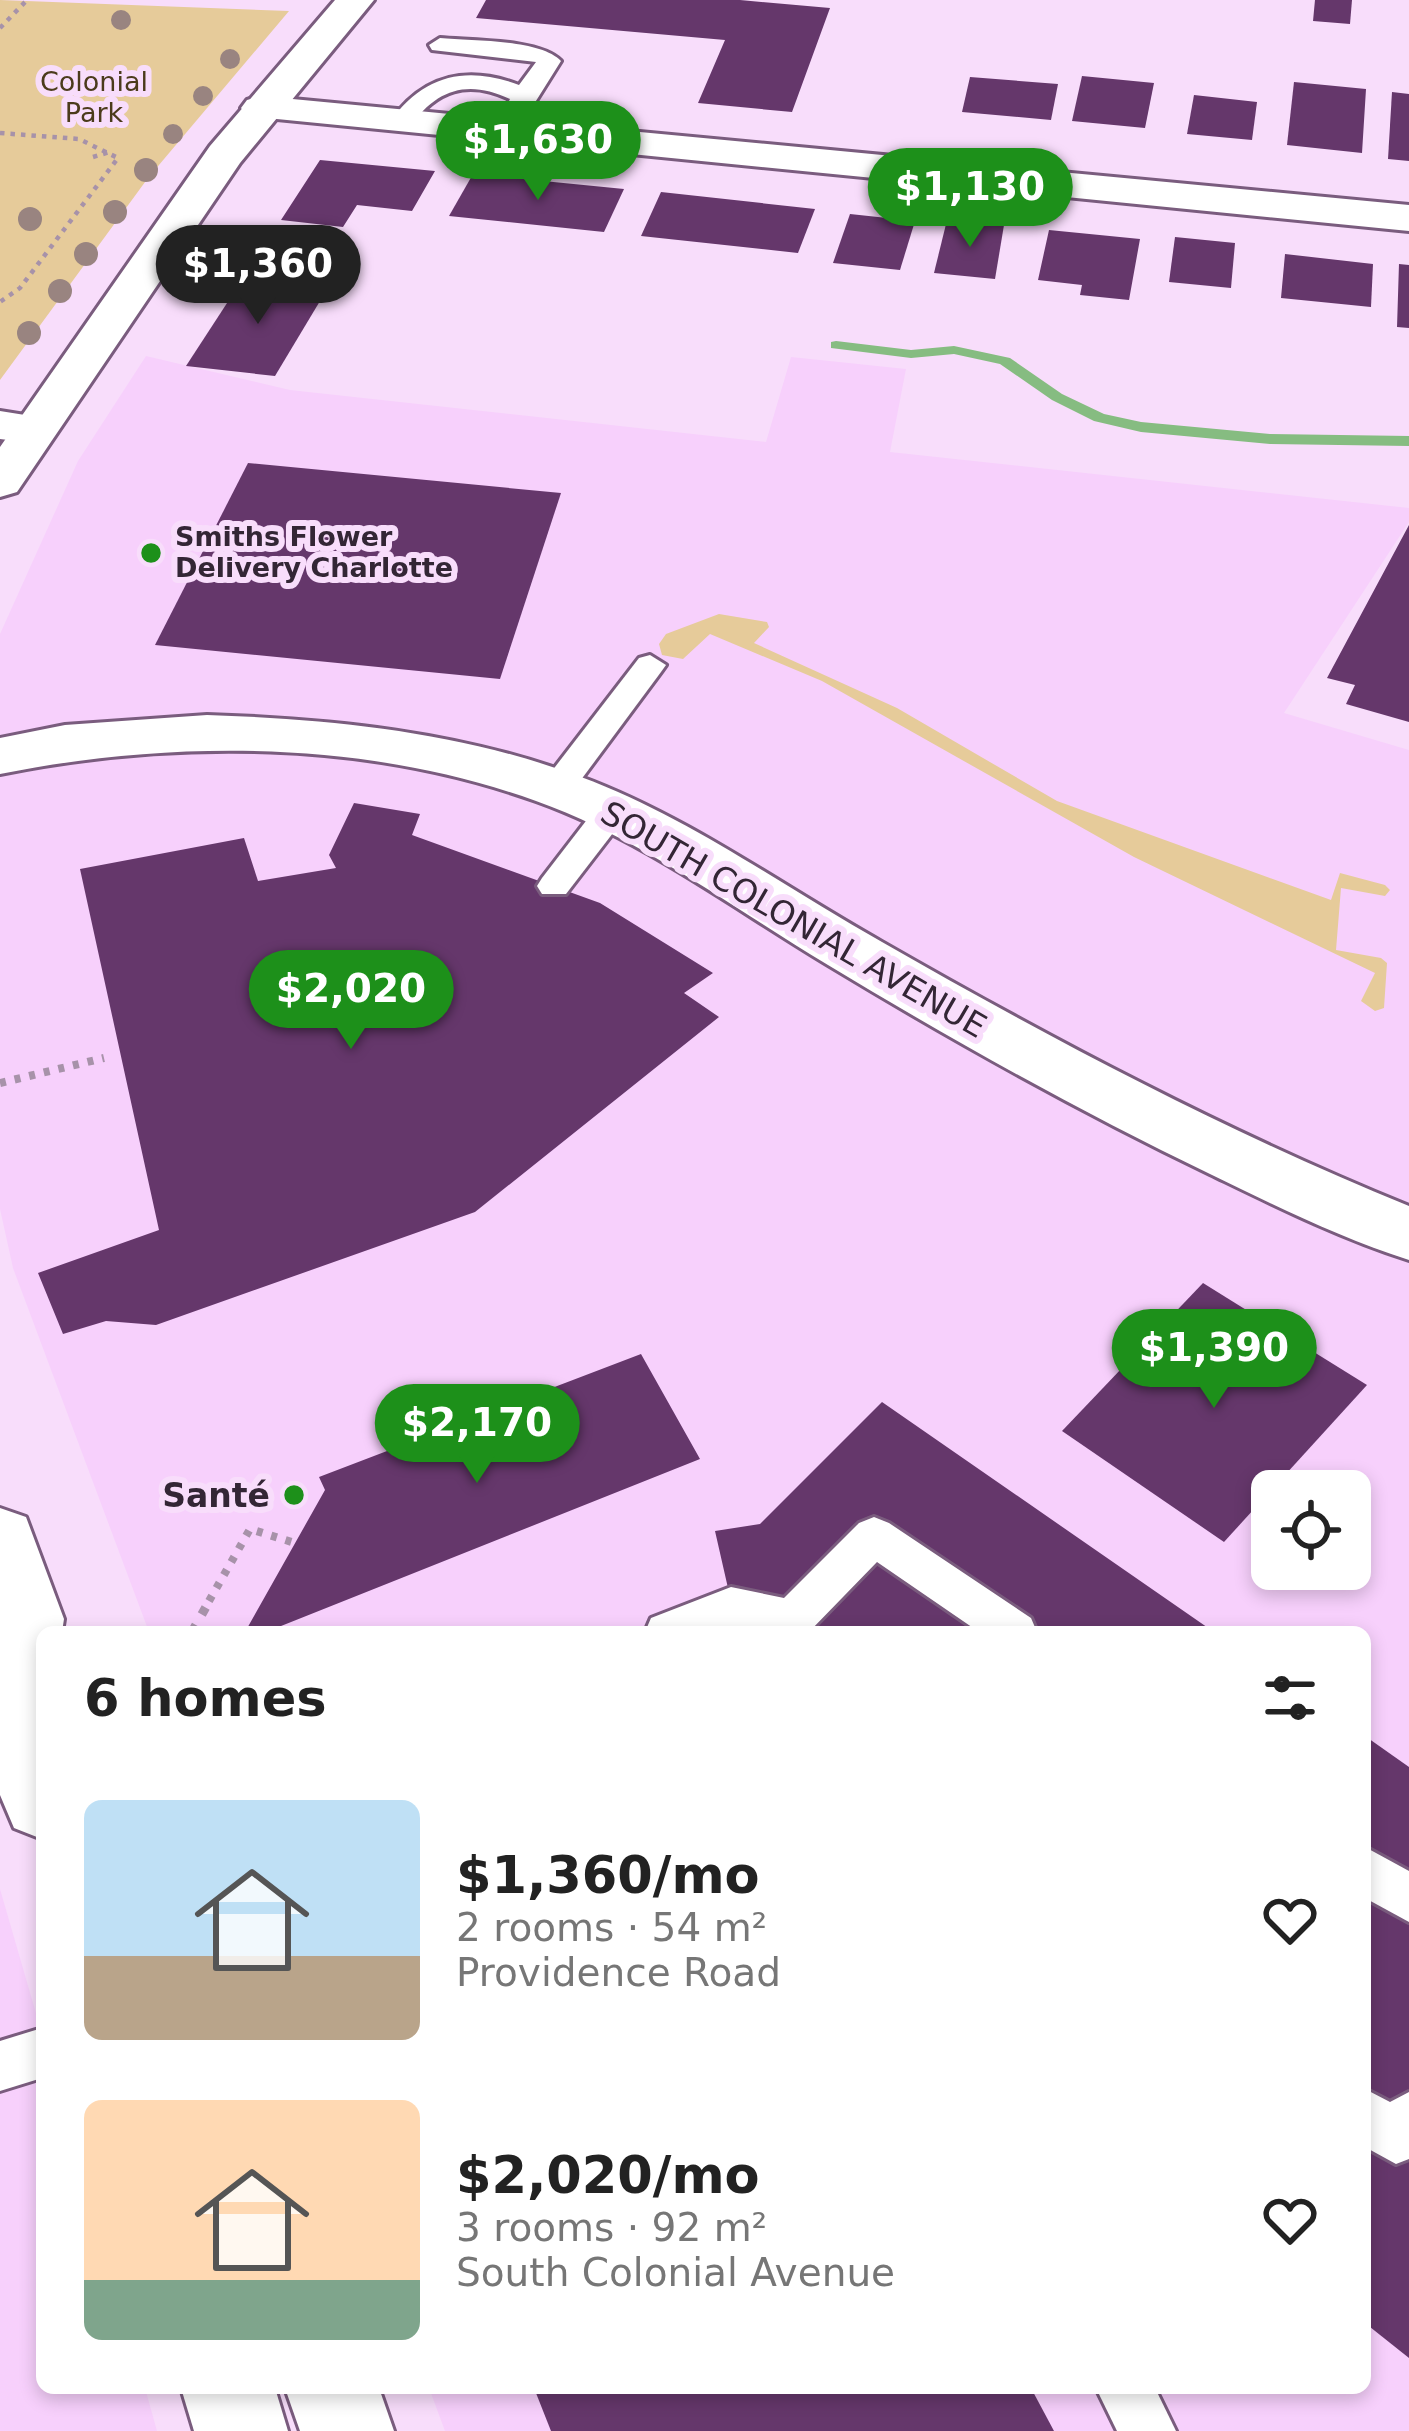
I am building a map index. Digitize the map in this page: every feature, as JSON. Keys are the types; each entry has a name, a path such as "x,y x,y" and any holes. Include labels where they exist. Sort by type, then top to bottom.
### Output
{"street":[{"path":"0,482 16,427 261,108 355,0"},
{"path":"261,108 403,122 514,114 1409,218"},
{"name":"SOUTH COLONIAL AVENUE","path":"0,756 121,739 285,736 372,744 467,761 557,788 643,825 1043,1062 1268,1174 1409,1234"},
{"path":"0,1540 34,1626 13,1706 36,1782"},
{"path":"230,2394 242,2431"},
{"path":"334,2394 347,2431"}],"lane":[{"path":"440,46 541,55 549,61 514,114"},
{"path":"557,788 650,665"},
{"path":"554,886 611,812"},
{"path":"699,1626 731,1607 793,1619 874,1536 1006,1626"},
{"path":"1371,1874 1409,1899"},
{"path":"0,2066 36,2055"},
{"path":"1371,2119 1396,2138 1409,2118"},
{"path":"1127,2394 1148,2431"}],"path":[{"path":"0,28 27,0"},
{"path":"0,133 82,141 113,151"},
{"path":"93,157 113,151"},
{"path":"0,302 20,288 116,164 113,151"},
{"path":"0,1083 104,1058"},
{"path":"195,1626 250,1529 295,1543"}],"shaded area":[{"path":"146,356 290,390 766,442 791,357 906,369 890,452 1409,508 1409,522 1284,713 1409,750 1409,2431 445,2431 431,2394 1371,2394 1371,1626 147,1626 13,1268 0,1209 0,634 78,461"},
{"path":"0,1889 36,2013 36,2394 147,2394 157,2431 0,2431"}],"green space":[{"name":"Colonial Park","path":"0,0 289,11 148,178 0,380"},
{"path":"719,614 767,622 769,627 754,643 897,708 1057,801 1331,900 1340,873 1385,885 1390,890 1385,896 1341,888 1336,950 1387,963 1384,1008 1375,1011 1361,1001 1375,973 1134,857 822,681 710,634 683,659 662,655 659,644 666,634"}],"building":[{"path":"486,0 740,0 830,8 792,112 698,103 725,40 476,18"},
{"path":"1315,0 1352,0 1350,24 1313,21"},
{"path":"1082,76 1154,83 1145,128 1072,121"},
{"path":"970,77 1058,84 1051,120 962,112"},
{"path":"1294,82 1366,89 1362,153 1287,145"},
{"path":"1392,92 1409,94 1409,161 1388,159"},
{"path":"1194,95 1257,102 1252,140 1187,134"},
{"path":"320,160 435,171 412,211 357,205 343,227 281,220"},
{"path":"473,174 624,189 604,232 449,216"},
{"path":"661,192 815,209 798,253 641,236"},
{"path":"850,214 915,221 900,270 833,263"},
{"path":"947,220 1004,225 995,279 934,273"},
{"path":"1049,230 1140,239 1129,300 1080,295 1082,285 1038,280"},
{"path":"1175,237 1235,243 1231,288 1169,282"},
{"path":"1285,254 1373,264 1371,307 1281,298"},
{"path":"1399,264 1409,265 1409,328 1397,327"},
{"path":"244,277 329,286 275,376 186,366"},
{"path":"248,463 561,493 500,679 155,645"},
{"path":"1409,525 1409,722 1346,704 1355,685 1327,678"},
{"path":"354,803 420,814 412,835 600,903 713,973 684,993 719,1017 475,1212 156,1325 106,1321 63,1334 38,1273 159,1230 80,869 244,838 258,881 336,868 329,855"},
{"path":"1203,1283 1367,1385 1290,1470 1251,1470 1251,1512 1224,1542 1062,1431"},
{"path":"641,1354 700,1459 281,1626 248,1626 325,1490 319,1477"},
{"path":"882,1402 1205,1626 737,1626 715,1531 760,1524"},
{"path":"1371,1740 1409,1767 1409,2358 1371,2328"},
{"path":"536,2394 1034,2394 1054,2431 551,2431"}],"waterway":[{"path":"836,345 911,354 954,350 1005,361 1057,397 1099,418 1141,427 1270,439 1409,441"}],"place":[{"name":"Smiths Flower Delivery Charlotte","path":"151,553"},
{"name":"Santé","path":"294,1495"}]}
